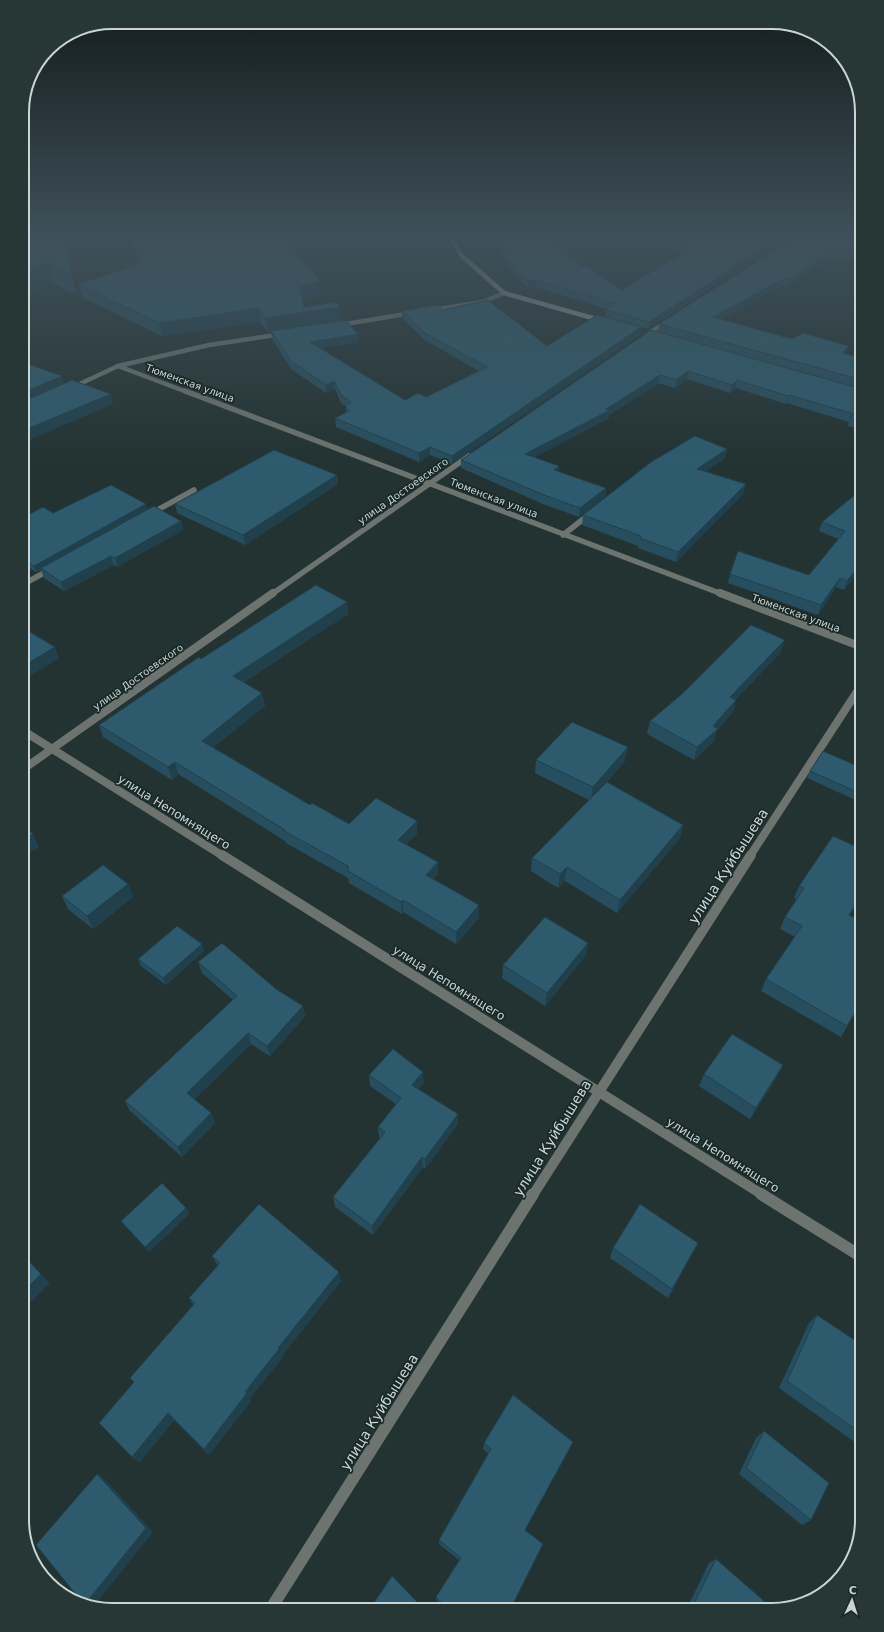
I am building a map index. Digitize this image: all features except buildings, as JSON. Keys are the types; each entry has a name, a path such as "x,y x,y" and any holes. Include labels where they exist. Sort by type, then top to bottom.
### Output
{"main road":[{"path":"570,311 610,323"},
{"path":"640,331 656,336"}],"street":[{"path":"335,326 421,312"},
{"path":"642,338 675,316"},
{"path":"63,391 118,366 209,345 288,333"},
{"name":"Тюменская улица","path":"118,366 855,644"},
{"name":"улица Достоевского","path":"29,765 477,451"},
{"path":"146,516 194,490"},
{"path":"563,535 594,510"},
{"path":"29,581 56,566"},
{"name":"улица Куйбышева","path":"274,1603 599,1090 855,695"},
{"name":"улица Непомнящего","path":"29,735 599,1090 855,1253"}]}
